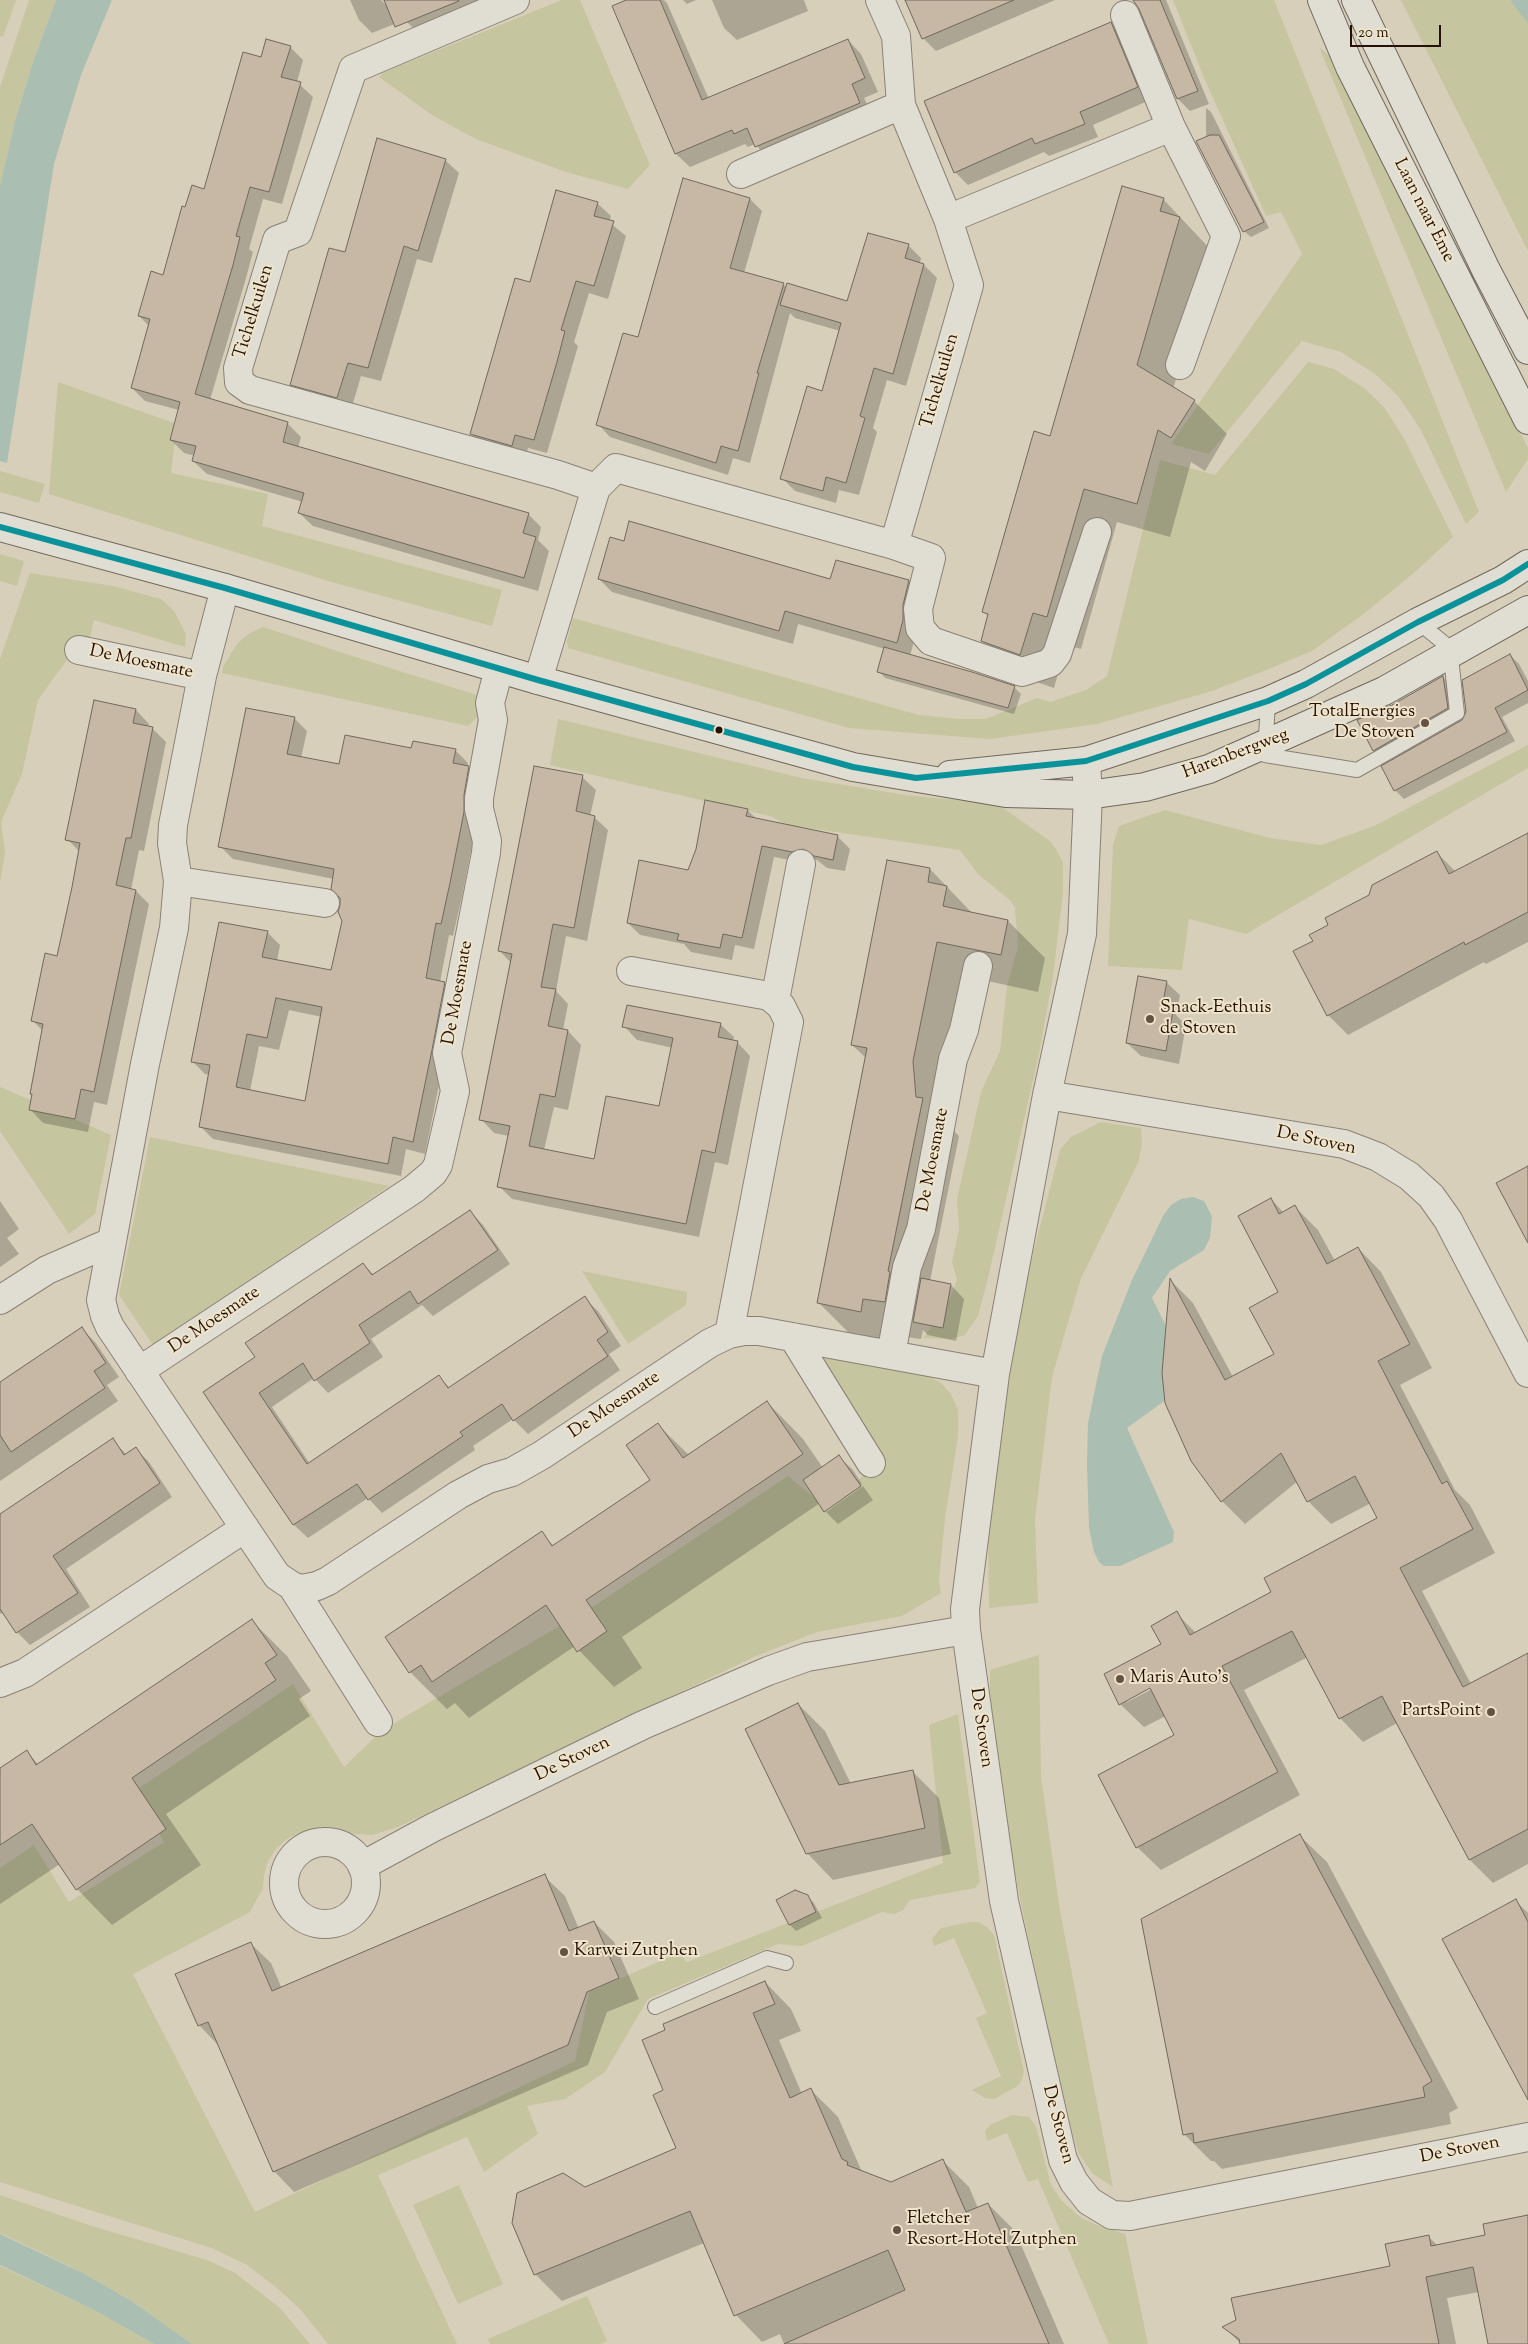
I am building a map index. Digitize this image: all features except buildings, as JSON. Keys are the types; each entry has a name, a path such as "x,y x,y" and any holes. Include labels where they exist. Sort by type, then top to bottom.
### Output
{"street":[{"name":"Tichelkuilen","path":"515,0 353,69 298,232 277,240 238,368 239,382 250,390 548,472 596,488"},
{"name":"Tichelkuilen","path":"880,0 896,36 901,105 948,219 969,285 894,545"},
{"name":"Laan naar Eme","path":"1322,0 1350,67 1528,420"},
{"name":"Laan naar Eme","path":"1356,0 1486,270 1528,350"},
{"path":"1125,16 1171,127 1226,236 1180,365"},
{"path":"742,174 901,105"},
{"path":"948,219 1171,127"},
{"path":"538,680 596,488 616,468 894,545 931,558 918,608 920,628 931,641 1022,672 1050,663 1057,654 1097,532"},
{"name":"Harenbergweg","path":"0,526 225,588 538,680 853,767 1006,793 1088,794 1144,787 1209,769 1384,691 1528,610"},
{"name":"Harenbergweg","path":"916,778 1086,761 1268,701 1306,684 1418,622 1504,580 1528,564"},
{"name":"De Moesmate","path":"225,588 202,676 173,825 172,843 178,881 174,928 145,1064 101,1300 102,1308 110,1327 276,1576 292,1586 308,1588 328,1581 458,1495 488,1479 512,1472 542,1455 710,1343 730,1334 744,1331 759,1331 995,1374"},
{"name":"De Moesmate","path":"79,650 202,676"},
{"name":"De Moesmate","path":"139,1371 414,1189 433,1173 438,1165 455,1091 447,1053 486,852 487,841 479,809 479,798 493,720 490,703 499,668"},
{"name":"De Stoven","path":"1086,761 1088,794 1082,934 1047,1095 995,1374 965,1609 966,1630 1004,1902 1063,2160 1074,2182 1089,2201 1112,2215 1130,2216 1528,2137"},
{"path":"775,1000 801,864"},
{"path":"178,881 324,903"},
{"name":"De Moesmate","path":"891,1355 906,1267 921,1229 953,1059 964,1030 978,966"},
{"path":"631,971 760,994 775,1000 786,1014 788,1031 730,1334"},
{"name":"De Stoven","path":"1047,1095 1344,1144 1378,1157 1416,1183 1431,1196 1448,1220 1528,1373"},
{"path":"0,1300 48,1270 111,1242"},
{"path":"793,1337 871,1463"},
{"path":"0,1683 25,1673 245,1528"},
{"name":"De Moesmate","path":"292,1586 378,1722"},
{"name":"De Stoven","path":"362,1866 432,1828 643,1725 768,1671 807,1657 966,1630"}],"lane":[{"path":"1268,701 1265,755 1357,770 1457,713 1450,648 1418,622"},
{"path":"655,2007 767,1958 786,1963"}],"green space":[{"path":"0,0 16,0 3,37 0,36"},
{"path":"29,0 56,0 34,59 15,121 0,186 0,87"},
{"path":"562,0 580,0 650,165 628,189 566,172 476,139 432,115 379,77 384,72"},
{"path":"1173,0 1274,0 1479,512 1466,524 1421,430 1398,396 1375,374 1341,352 1302,341 1209,454 1171,444 1302,254 1281,212 1266,216 1205,80"},
{"path":"1401,0 1528,0 1528,251"},
{"path":"1319,47 1332,58 1528,448 1528,459 1506,492"},
{"path":"1308,362 1334,369 1364,388 1384,407 1405,440 1453,537 1416,571 1365,613 1312,651 1264,671 1212,691 1097,724 990,739 849,728 568,648 567,641 573,618 919,715 959,719 986,719 1037,698 1050,702 1086,690 1107,676 1160,460 1215,475"},
{"path":"58,382 177,424 171,473 268,494 262,526 502,590 492,626 328,581 49,494"},
{"path":"0,471 45,484 39,503 0,492"},
{"path":"0,554 24,561 17,586 0,581"},
{"path":"30,573 113,586 161,599 174,611 186,634 185,647 94,620 88,647 66,661 38,700 22,774 1,822 5,852 0,883 0,659"},
{"path":"263,627 487,698 480,714 468,726 222,673 223,667 237,644 248,634"},
{"path":"558,719 802,778 905,795 987,803 1003,808 1050,841 1056,849 1063,862 1063,893 1053,976 1039,1054 978,1316 965,1335 951,1339 923,1338 947,1305 957,1280 952,1262 959,1229 957,1199 981,1092 1000,1051 1007,986 1018,947 1015,908 1011,901 978,874 960,850 787,825 770,816 550,765"},
{"path":"1528,745 1528,768 1246,934 1189,919 1182,970 1108,966 1113,845 1119,826 1165,810 1270,838 1321,845 1374,826"},
{"path":"0,1087 111,1135 95,1214 69,1234 0,1131"},
{"path":"1101,1122 1141,1128 1142,1144 1138,1163 1081,1278 1052,1377 1035,1519 1038,1603 989,1608 988,1532 996,1460 1025,1284 1060,1150 1071,1137"},
{"path":"150,1137 389,1186 153,1345 119,1295"},
{"path":"582,1271 687,1292 686,1305 628,1344"},
{"path":"822,1350 927,1375 941,1383 951,1394 958,1410 958,1436 945,1518 939,1580 941,1593 902,1616 817,1632 756,1656 398,1827 372,1835 342,1833 328,1829 314,1829 299,1833 287,1839 276,1849 268,1861 263,1888 250,1912 133,1974 255,2212 575,2061 589,1992 679,1953 687,1962 943,1863 929,1725 958,1714 980,1882 975,1888 910,1900 903,1910 895,1914 882,1912 802,1946 778,1944 648,1999 605,2072 565,2099 527,2106 538,2134 484,2172 467,2137 378,2175 457,2344 328,2344 301,2310 277,2288 247,2265 212,2248 0,2182 0,1868 34,1845 69,1902 164,1842 135,1791 293,1684 344,1767 374,1738 401,1719 597,1604 788,1476 829,1510 861,1477 877,1468 819,1361"},
{"path":"1039,1655 1041,1777 1060,1911 1113,2187 1092,2173 1079,2154 1074,2139 1049,2035 1011,1856 990,1718 990,1670"},
{"path":"978,1922 987,1927 994,1935 1024,2072 1021,2082 1016,2087 994,2099 985,2098 972,2090 1001,2076 976,2018 987,2013 954,1938 934,1946 932,1939 941,1928"},
{"path":"1012,2115 1029,2117 1036,2126 1051,2185 1062,2201 1080,2217 1099,2226 1125,2234 1148,2344 1109,2344 1038,2179 1028,2182 1007,2133 987,2141 985,2131 990,2125"},
{"path":"459,2185 503,2284 458,2304 413,2205"},
{"path":"0,2195 92,2226 207,2260 235,2273 280,2308 310,2344 192,2344 133,2302 70,2266 0,2233"},
{"path":"0,2266 94,2310 154,2344 0,2344"},
{"path":"587,2296 607,2341 601,2344 490,2344 488,2339"}],"shaded area":[{"path":"56,0 112,0 81,75 54,164 7,463 0,461 0,186 15,121 34,59"},
{"path":"1511,0 1528,0 1528,23 1512,3"},
{"path":"1193,1197 1204,1201 1212,1216 1210,1238 1204,1250 1170,1271 1152,1298 1193,1380 1127,1428 1174,1532 1173,1542 1120,1566 1104,1566 1099,1562 1094,1552 1089,1528 1087,1465 1088,1423 1102,1356 1132,1280 1163,1216 1171,1205 1181,1199"},
{"path":"0,2234 81,2272 133,2302 192,2344 154,2344 94,2310 0,2265"}],"transit line":[{"path":"0,527 225,588 538,680 853,767 916,778 1086,761 1268,701 1306,684 1418,622 1503,580 1528,564"}],"place":[{"name":"TotalEnergies De Stoven","path":"1425,723"},
{"name":"Snack-Eethuis de Stoven","path":"1150,1019"},
{"name":"Maris Auto's","path":"1120,1679"},
{"name":"PartsPoint","path":"1491,1712"},
{"name":"Karwei Zutphen","path":"564,1952"},
{"name":"Fletcher Resort-Hotel Zutphen","path":"897,2230"}]}
